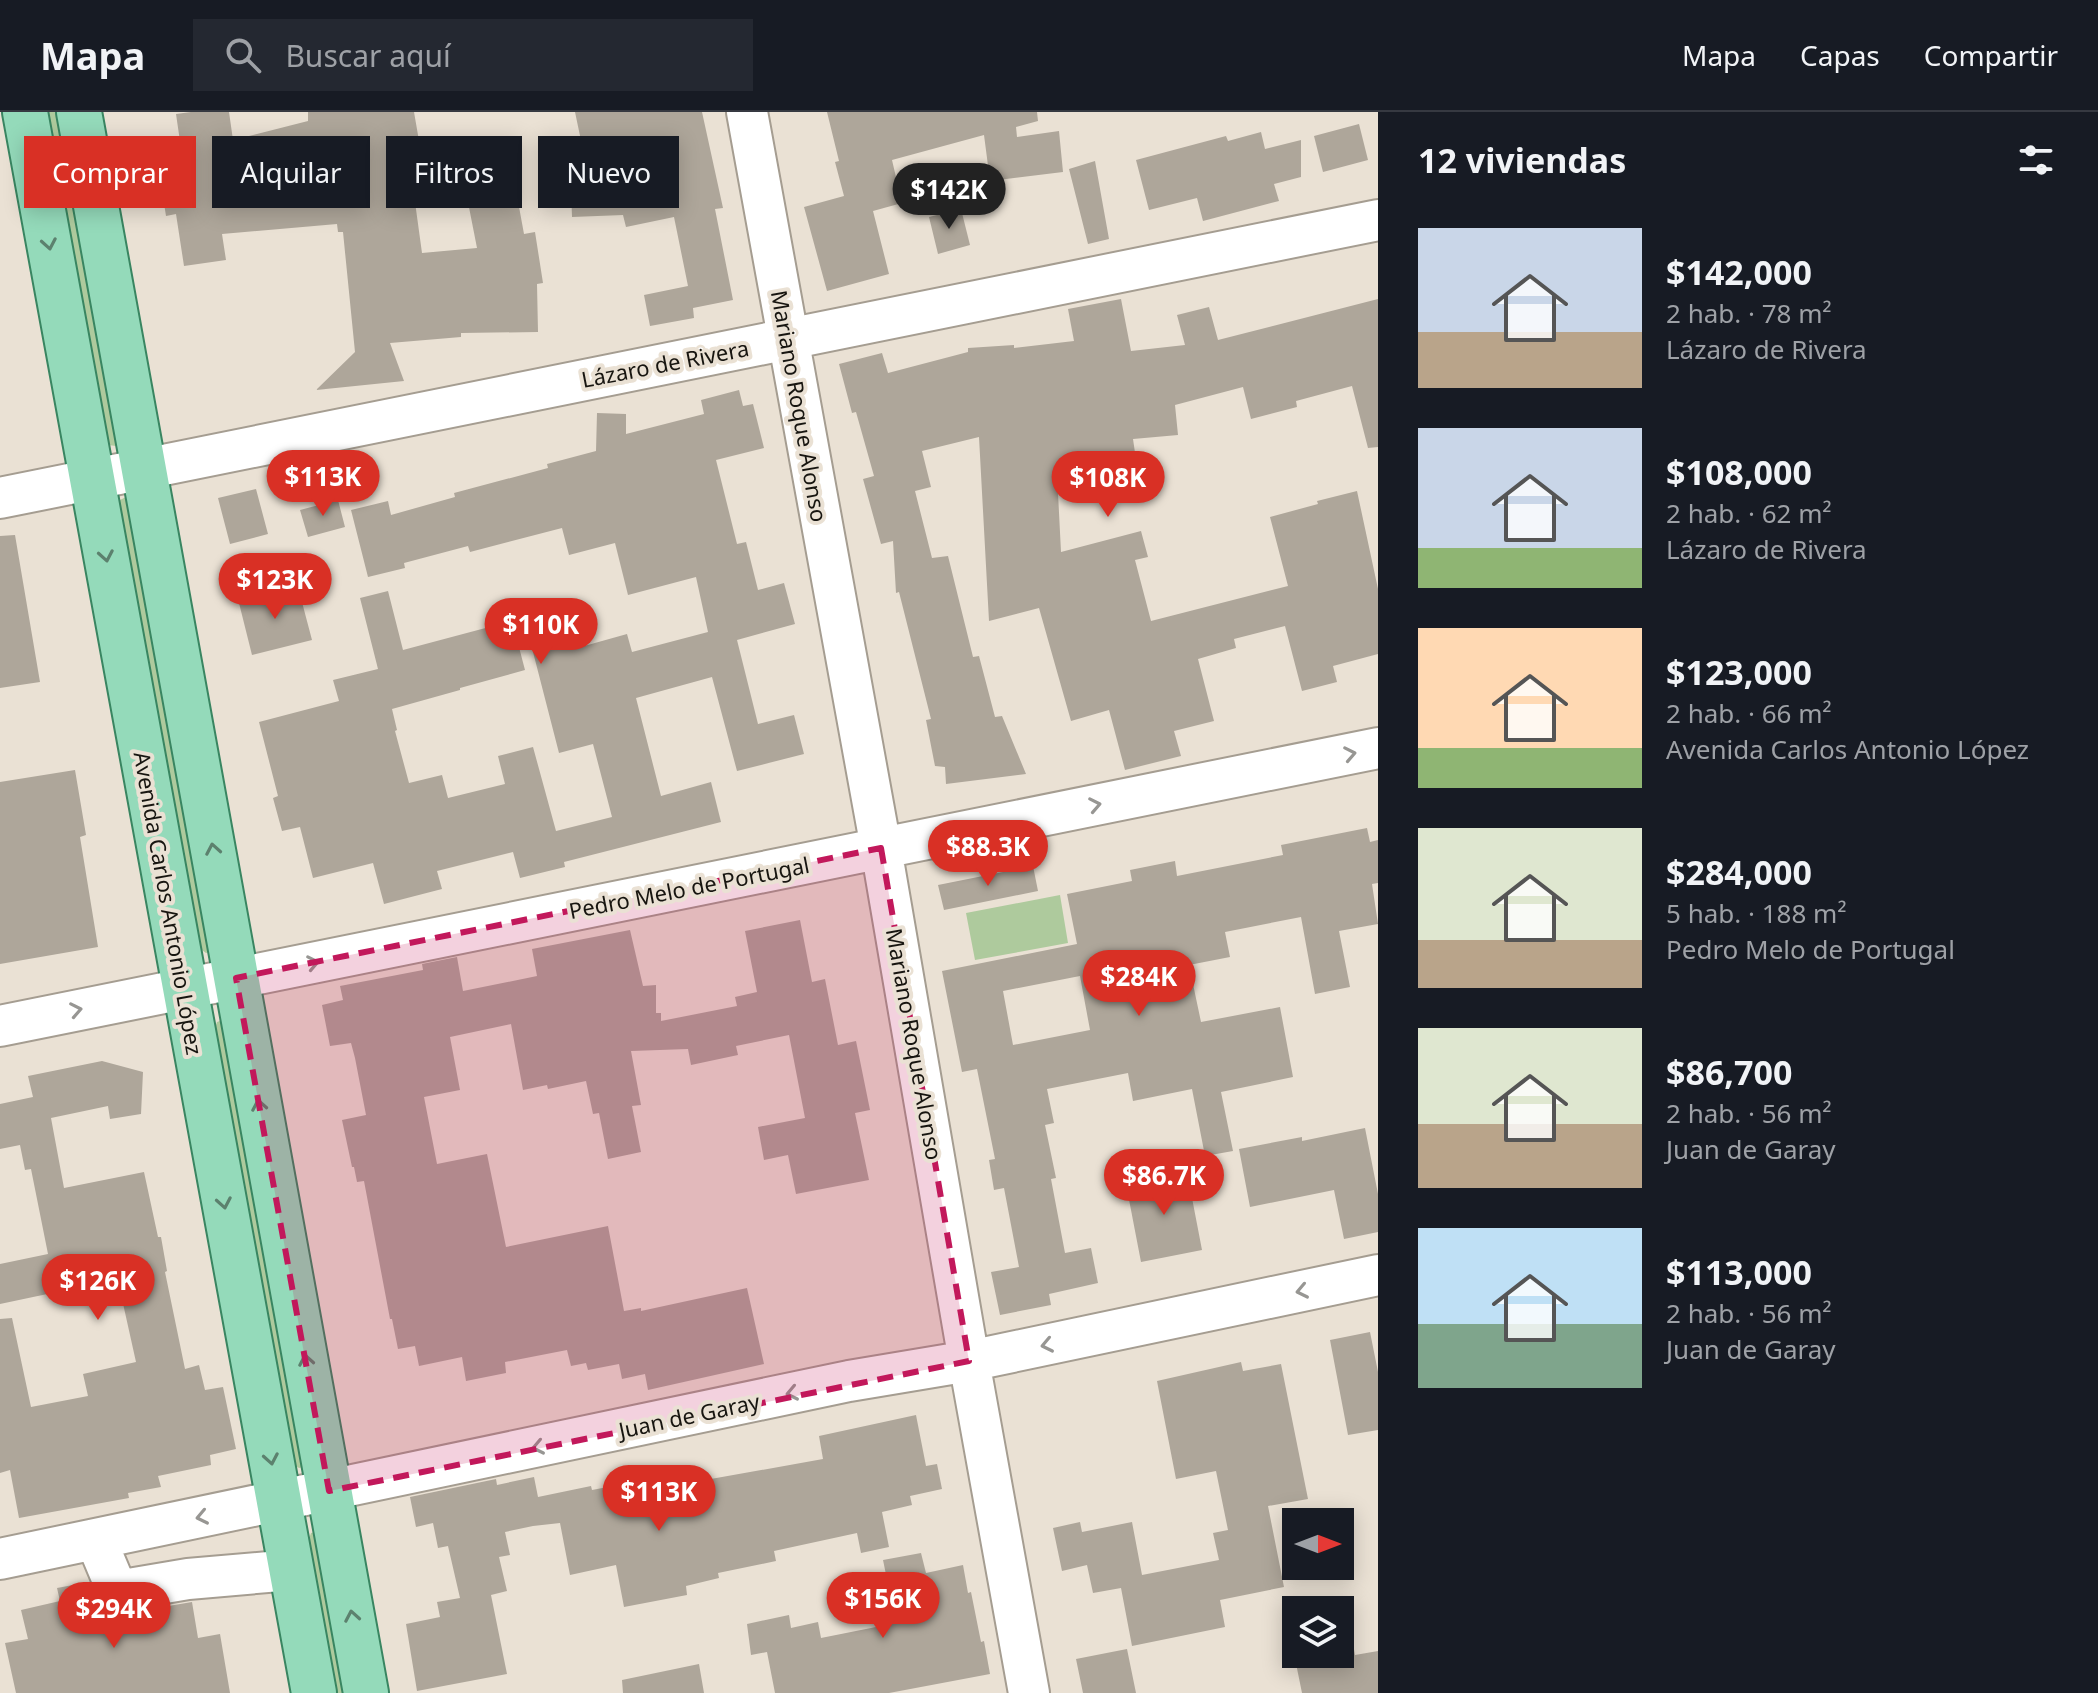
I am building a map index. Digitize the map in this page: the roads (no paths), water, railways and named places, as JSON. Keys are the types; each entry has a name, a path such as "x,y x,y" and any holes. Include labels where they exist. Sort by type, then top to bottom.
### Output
{"main road":[{"name":"Avenida Carlos Antonio López","path":"25,112 314,1693"},
{"path":"79,112 366,1693"}],"street":[{"name":"Mariano Roque Alonso","path":"747,112 881,848 1029,1693"},
{"name":"Lázaro de Rivera","path":"0,498 1378,220"},
{"name":"Pedro Melo de Portugal","path":"0,1026 1378,748"},
{"name":"Juan de Garay","path":"0,1559 849,1381 969,1361 1378,1275"},
{"path":"96,1540 114,1583 123,1590 188,1579 291,1570"}]}
